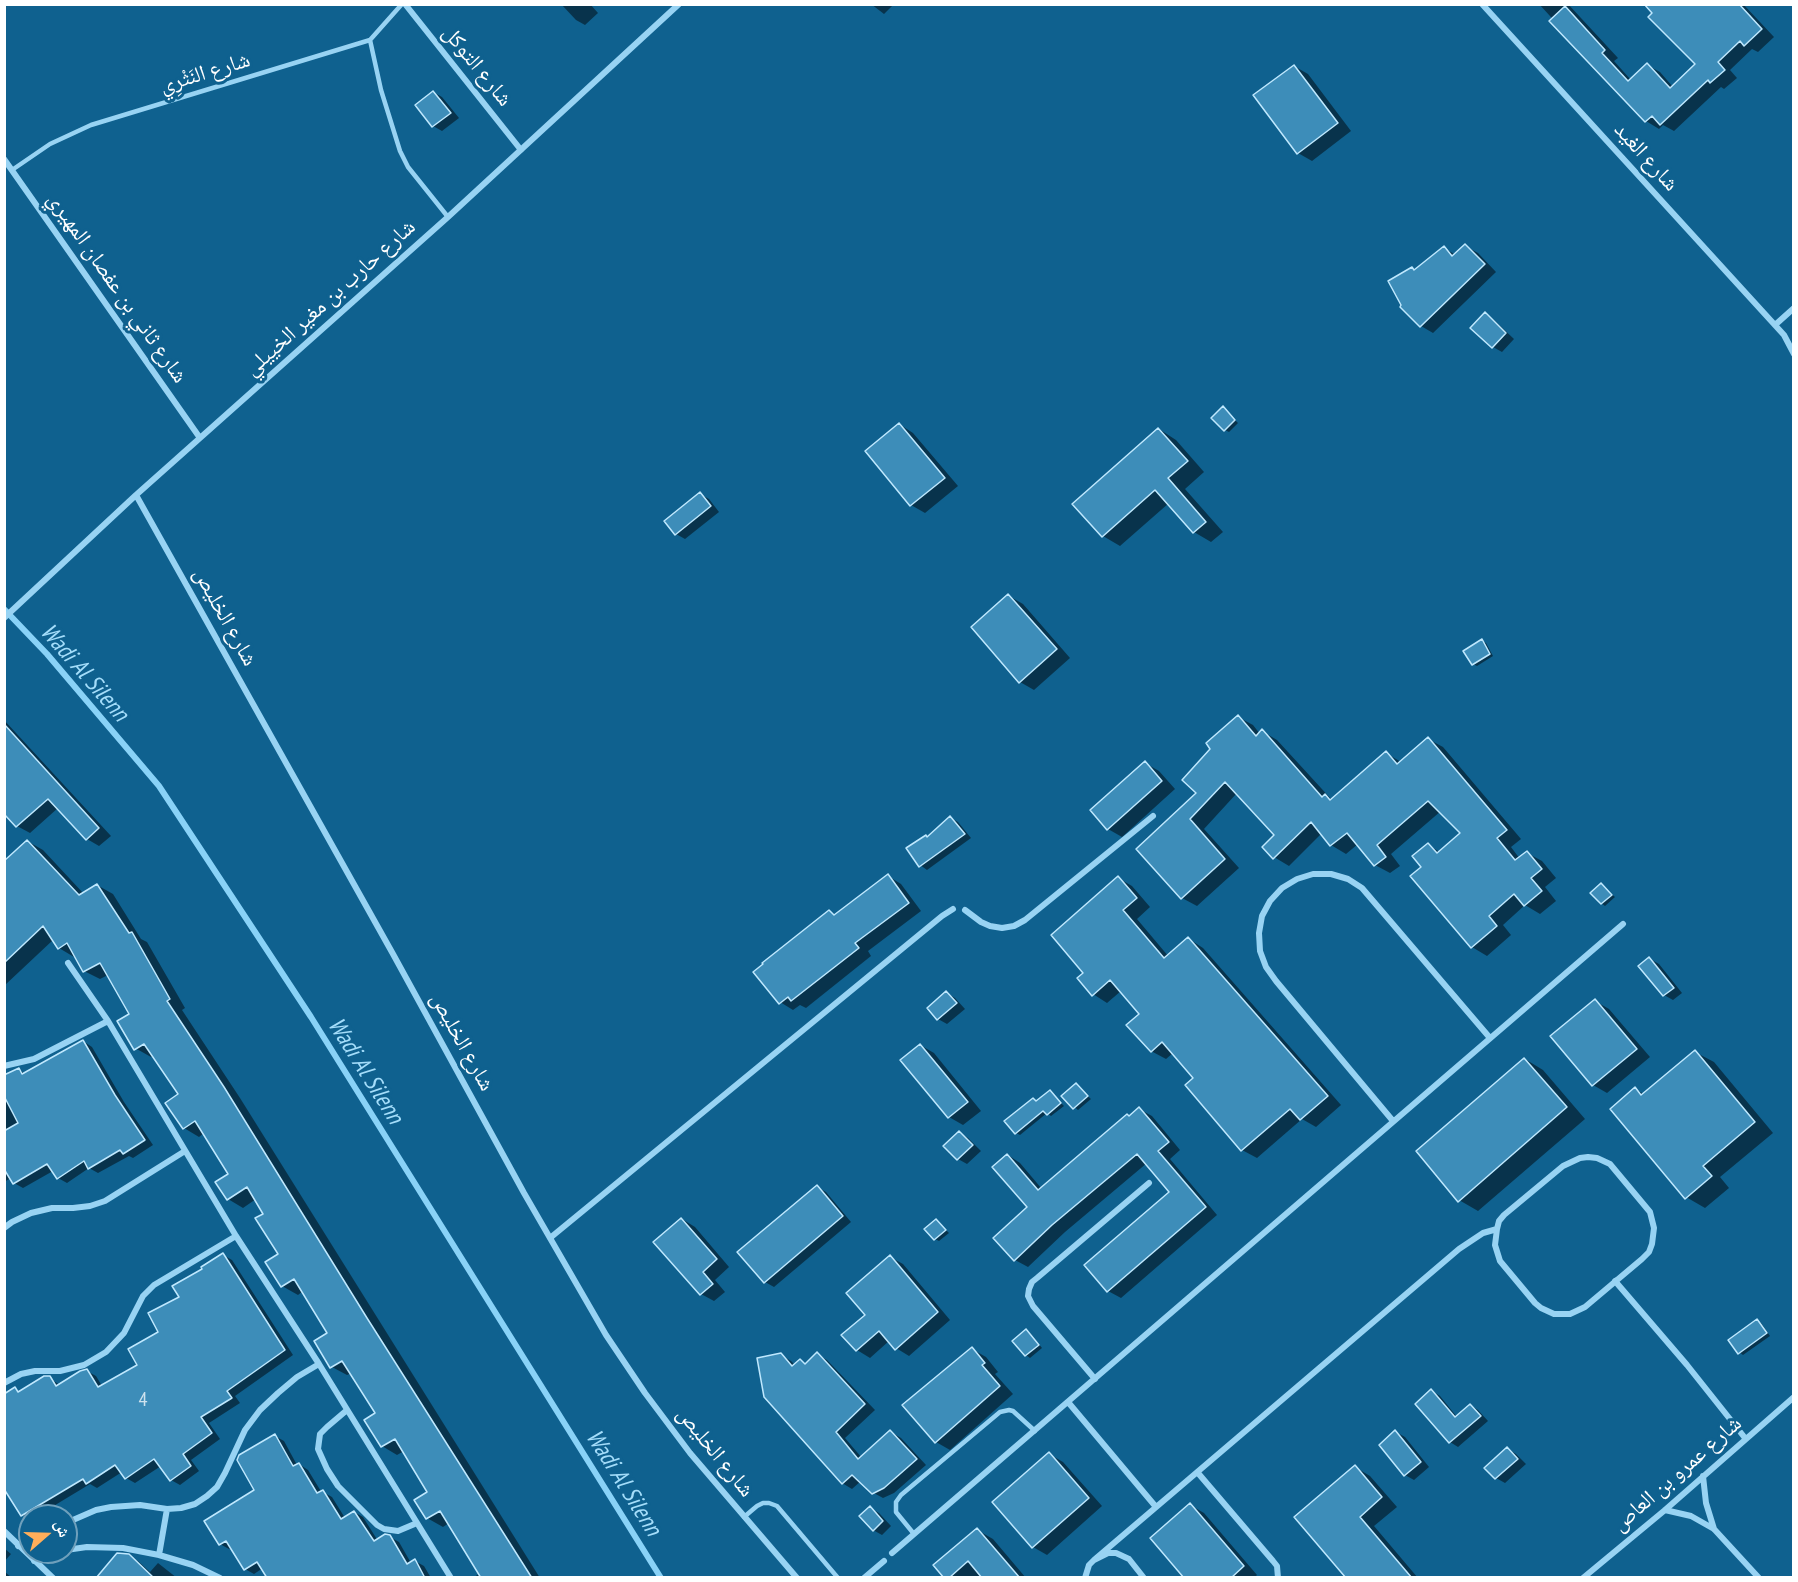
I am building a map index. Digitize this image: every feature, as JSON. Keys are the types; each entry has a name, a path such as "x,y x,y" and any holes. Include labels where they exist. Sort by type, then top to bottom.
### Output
{"street":[{"name":"شارع التوكل","path":"404,4 521,150"},
{"name":"شارع حارب بن مغير الخييلي","path":"4,618 136,495 448,217 680,4"},
{"name":"شارع الغيد","path":"1482,4 1775,325 1784,334 1794,339"},
{"name":"شارع ثاني بن عفصان المهيري","path":"4,159 200,438"},
{"path":"1775,325 1794,308"},
{"name":"شارع الغيد","path":"1784,334 1794,354"},
{"name":"شارع الخليص","path":"136,495 606,1335 645,1393 690,1453 797,1578"},
{"path":"965,910 990,926 1002,928 1020,923 1153,816"},
{"path":"1394,1121 1266,967 1260,951 1259,933 1262,916 1270,901 1282,888 1297,879 1313,874 1331,874 1348,879 1362,888 1490,1038"},
{"path":"550,1238 934,922 953,909"},
{"path":"892,1553 1623,924"},
{"path":"68,963 108,1021 236,1236 319,1364 451,1578"},
{"path":"4,1066 34,1059 108,1021"},
{"path":"4,1228 31,1213 51,1208 73,1209 105,1201 185,1151"},
{"path":"1588,1157 1603,1160 1615,1169 1650,1212 1654,1228 1649,1252 1615,1281 1578,1310 1562,1315 1547,1312 1535,1303 1500,1261 1495,1245 1499,1221 1563,1166 1588,1157"},
{"path":"1095,1379 1033,1306 1028,1296 1029,1289 1032,1282 1149,1183"},
{"path":"1085,1578 1089,1565 1094,1560 1459,1249 1483,1233 1497,1229"},
{"path":"4,1383 21,1374 34,1371 60,1371 84,1365 106,1352 124,1333 143,1296 154,1285 236,1236"},
{"path":"1615,1281 1687,1365 1745,1438"},
{"path":"78,1518 96,1510 111,1507 140,1505 167,1509 195,1504 207,1496 221,1480 245,1430 260,1410 297,1377 319,1364"},
{"name":"شارع عمرو بن العاص","path":"1583,1578 1794,1397"},
{"path":"1068,1402 1156,1507"},
{"path":"347,1410 320,1434 318,1449 327,1470 338,1486 377,1525 384,1529 398,1531 417,1523"},
{"path":"1198,1473 1277,1566 1278,1578"},
{"path":"1703,1476 1706,1503 1714,1529"},
{"path":"159,1555 167,1509"},
{"path":"1665,1510 1691,1516 1714,1529 1759,1578"},
{"path":"4,1531 18,1545"},
{"path":"78,1549 105,1546 159,1555 193,1565 220,1578"},
{"path":"1094,1560 1108,1553 1123,1556 1129,1559 1144,1578"},
{"path":"864,1578 884,1561"},
{"path":"37,1564 53,1578"}],"lane":[{"path":"404,4 370,40 381,90 400,151 408,167 448,217"},
{"name":"شارع النَثْرِي","path":"12,170 50,144 91,125 370,40"},
{"path":"914,1534 896,1512 896,1502 901,1495 1000,1412 1013,1411 1035,1431"},
{"path":"744,1517 763,1503 777,1506 838,1578"}],"building":[{"path":"1644,4 1739,4 1762,29 1744,46 1740,41 1718,62 1725,70 1710,83 1708,80 1660,125 1652,116 1645,122 1549,21 1565,6 1605,50 1602,53 1628,81 1647,63 1670,88 1695,64 1648,17 1652,13"},
{"path":"1294,65 1338,123 1297,154 1253,95"},
{"path":"433,91 451,113 432,127 415,105"},
{"path":"1465,244 1485,264 1420,327 1400,307 1388,281 1412,267 1414,270 1444,246 1452,256"},
{"path":"1485,312 1506,333 1492,348 1470,328"},
{"path":"1223,406 1235,420 1224,431 1211,418"},
{"path":"899,423 945,478 910,506 865,451"},
{"path":"1158,428 1188,461 1168,478 1206,522 1193,533 1155,490 1102,537 1072,504"},
{"path":"700,492 711,506 675,535 664,521"},
{"path":"1008,594 1057,649 1019,683 971,627"},
{"path":"1482,639 1490,654 1472,665 1463,651"},
{"path":"1238,715 1256,736 1262,729 1322,797 1325,794 1330,800 1386,751 1397,764 1428,737 1507,830 1497,838 1515,860 1527,851 1542,869 1531,878 1542,891 1524,906 1514,894 1489,916 1497,926 1471,948 1410,876 1421,867 1412,856 1428,843 1437,853 1460,833 1428,801 1377,845 1386,857 1374,866 1347,833 1330,846 1311,822 1273,859 1262,847 1274,835 1225,782 1190,819 1225,859 1181,899 1136,849 1196,793 1182,780 1210,749 1206,743"},
{"path":"4,724 99,828 86,840 48,799 16,827 4,814"},
{"path":"1145,761 1162,781 1107,830 1090,810"},
{"path":"950,816 965,834 919,867 906,848 926,835 927,837"},
{"path":"27,840 79,895 97,884 129,933 132,932 170,999 167,1001 224,1087 532,1578 481,1578 440,1511 426,1519 414,1500 427,1492 395,1439 381,1447 364,1420 375,1413 342,1361 330,1368 314,1341 327,1333 294,1279 281,1287 265,1262 278,1254 255,1218 263,1214 247,1187 227,1200 215,1182 228,1174 195,1121 183,1129 165,1103 178,1094 144,1044 134,1050 117,1021 129,1014 100,963 83,972 67,943 58,949 43,926 4,963 4,861"},
{"path":"888,874 909,903 855,943 859,948 791,1001 788,997 779,1004 753,972 829,910 834,915"},
{"path":"1118,876 1137,898 1123,910 1164,958 1188,937 1328,1096 1300,1120 1290,1109 1241,1151 1185,1085 1193,1078 1162,1042 1151,1052 1126,1025 1139,1014 1110,980 1092,996 1077,978 1083,973 1051,935"},
{"path":"1601,883 1612,895 1601,904 1590,893"},
{"path":"1649,957 1674,988 1663,996 1638,966"},
{"path":"946,991 957,1003 937,1020 927,1008"},
{"path":"1595,999 1637,1049 1592,1086 1550,1036"},
{"path":"83,1040 145,1140 123,1154 120,1150 88,1169 84,1161 57,1179 47,1164 13,1184 4,1169 4,1131 18,1123 4,1096 4,1075 19,1068 22,1074"},
{"path":"920,1044 968,1102 948,1118 900,1060"},
{"path":"1695,1050 1755,1122 1703,1166 1712,1176 1685,1199 1610,1109 1635,1087 1641,1095"},
{"path":"1524,1058 1567,1107 1458,1202 1416,1151"},
{"path":"1076,1083 1088,1096 1073,1109 1061,1096"},
{"path":"1050,1090 1061,1103 1047,1115 1043,1111 1015,1134 1004,1121 1033,1098 1036,1101"},
{"path":"1139,1107 1169,1142 1158,1151 1206,1207 1107,1292 1084,1265 1169,1192 1137,1154 1052,1225 1014,1261 993,1238 1027,1207 992,1167 1007,1154 1038,1190 1127,1114 1129,1116"},
{"path":"959,1131 973,1145 957,1160 943,1146"},
{"path":"817,1185 843,1216 764,1283 737,1252"},
{"path":"681,1218 717,1259 703,1272 713,1284 700,1295 653,1242"},
{"path":"936,1219 946,1230 934,1240 924,1229"},
{"path":"223,1253 285,1350 227,1391 232,1398 201,1417 212,1433 183,1454 191,1466 170,1481 154,1459 125,1479 115,1465 86,1484 83,1479 41,1504 18,1504 18,1511 4,1489 4,1394 15,1387 18,1392 44,1376 50,1376 56,1386 87,1369 98,1387 137,1365 128,1349 158,1332 148,1313 179,1297 172,1286 202,1269 201,1267"},
{"path":"890,1255 938,1312 895,1350 879,1331 856,1351 841,1335 865,1315 846,1293"},
{"path":"1757,1319 1767,1333 1738,1354 1728,1340"},
{"path":"1026,1329 1039,1345 1025,1356 1012,1341"},
{"path":"972,1347 985,1363 982,1365 1000,1386 935,1443 902,1405"},
{"path":"817,1352 865,1404 836,1432 858,1459 890,1430 917,1459 884,1488 872,1494 852,1475 842,1484 764,1397 757,1358 781,1353 792,1366 800,1359 805,1364"},
{"path":"1431,1389 1455,1417 1470,1404 1481,1416 1449,1443 1415,1404"},
{"path":"1395,1430 1421,1462 1404,1476 1379,1445"},
{"path":"275,1434 293,1466 299,1463 317,1493 323,1490 341,1519 354,1511 374,1541 385,1534 390,1535 407,1564 415,1559 425,1578 267,1578 257,1562 244,1570 226,1541 219,1545 204,1521 254,1490 237,1460 239,1455"},
{"path":"1507,1447 1518,1459 1495,1479 1484,1468"},
{"path":"1049,1452 1089,1498 1032,1548 992,1502"},
{"path":"1355,1465 1382,1497 1360,1517 1412,1578 1346,1578 1294,1517"},
{"path":"1190,1503 1244,1566 1231,1578 1184,1578 1150,1538"},
{"path":"870,1506 883,1521 873,1531 859,1516"},
{"path":"977,1528 1020,1578 982,1578 968,1561 949,1578 944,1578 933,1565"},
{"path":"117,1553 129,1554 154,1578 96,1578"}],"waterway":[{"name":"Wadi Al Silenn","path":"4,609 47,654 159,786 311,1017 661,1578"}]}
